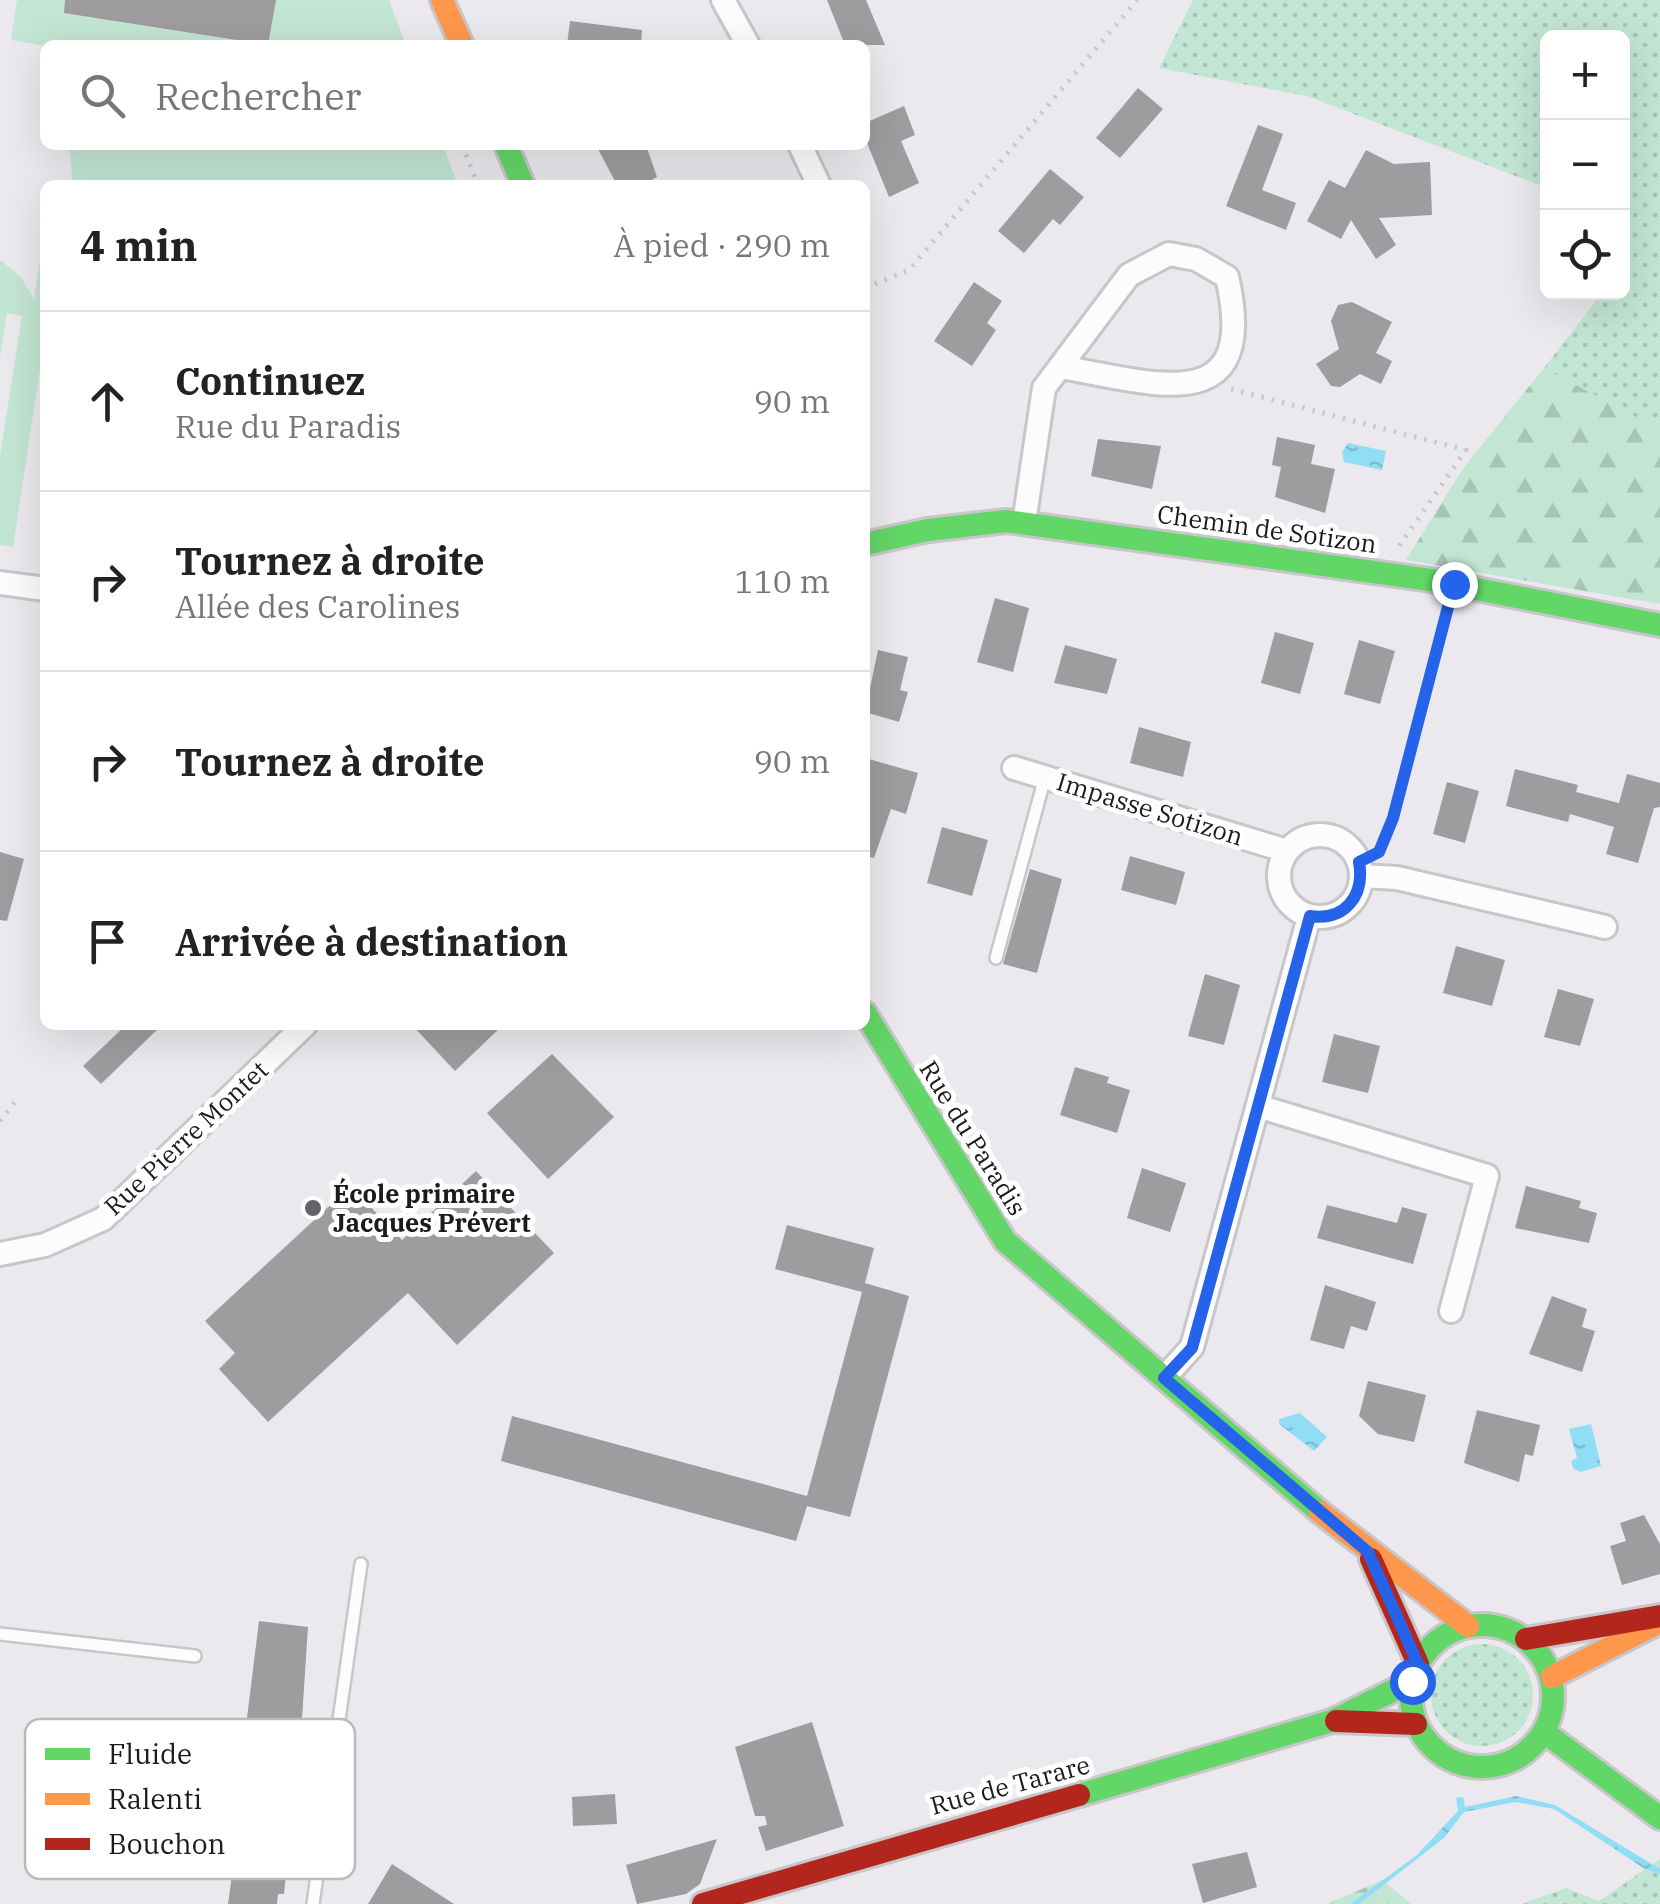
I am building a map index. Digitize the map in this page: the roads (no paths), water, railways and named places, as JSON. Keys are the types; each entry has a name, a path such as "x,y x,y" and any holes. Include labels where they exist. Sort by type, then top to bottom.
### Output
{"main road":[{"path":"442,0 460,40"},
{"path":"508,150 521,180"},
{"name":"Chemin de Sotizon","path":"870,543 928,530 1006,521 1454,584 1660,624"},
{"name":"Rue du Paradis","path":"870,1022 1005,1241 1368,1552 1468,1626"},
{"name":"Rue du Paradis","path":"1368,1552 1415,1672"},
{"path":"1526,1639 1552,1677 1553,1706 1544,1732 1522,1755 1486,1767 1446,1758 1429,1744 1416,1724 1415,1672 1432,1644 1468,1626 1489,1624 1526,1639 1660,1618"},
{"path":"1552,1677 1660,1618"},
{"name":"Rue de Tarare","path":"703,1904 1332,1721 1415,1672"},
{"name":"Rue de Tarare","path":"1332,1721 1416,1724"},
{"path":"1544,1732 1660,1818"}],"street":[{"path":"722,0 745,40"},
{"path":"802,150 818,180"},
{"path":"1024,523 1044,388 1129,275 1169,254 1196,259 1227,277 1236,318 1224,365 1203,382 1179,387 1060,367"},
{"path":"0,583 40,587"},
{"name":"Impasse Sotizon","path":"1014,768 1287,851"},
{"path":"1320,835 1343,842 1360,869 1360,888 1346,909 1322,918 1297,911 1280,890 1278,876 1287,851 1296,842 1320,835"},
{"path":"1360,869 1606,926"},
{"path":"1164,1378 1192,1348 1261,1107 1310,916"},
{"name":"Rue Pierre Montet","path":"0,1254 45,1245 103,1219 300,1030"},
{"path":"1261,1107 1487,1176 1451,1311"}],"lane":[{"path":"996,958 1044,777"},
{"path":"339,1719 361,1564"},
{"path":"0,1634 195,1656"},
{"path":"312,1904 316,1879"}],"water":[{"path":"1348,443 1386,451 1382,470 1344,462 1342,452"},
{"path":"1300,1413 1327,1437 1314,1451 1279,1424 1279,1419"},
{"path":"1591,1424 1601,1466 1580,1472 1571,1461 1577,1458 1569,1429"},
{"path":"1516,1796 1555,1805 1660,1869 1660,1874 1645,1869 1554,1809 1515,1802 1464,1812 1444,1838 1359,1904 1350,1904 1417,1855 1458,1811 1456,1798 1463,1797 1465,1807"}],"place":[{"name":"École primaire Jacques Prévert","path":"313,1208"}]}
